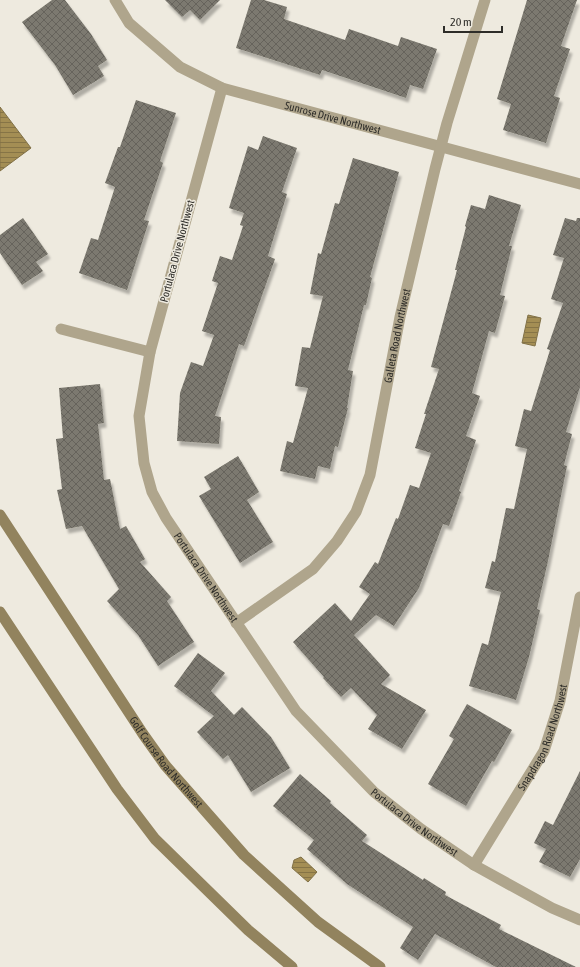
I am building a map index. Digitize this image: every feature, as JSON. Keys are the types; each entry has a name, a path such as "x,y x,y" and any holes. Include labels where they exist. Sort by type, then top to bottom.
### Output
{"main road":[{"name":"Golf Course Road Northwest","path":"0,515 143,734 165,765 244,855 318,922 380,967"},
{"path":"0,612 117,789 155,839 248,930 292,967"}],"street":[{"name":"Sunrose Drive Northwest","path":"115,0 129,23 180,67 222,88 580,184"},
{"name":"Galleta Road Northwest","path":"236,624 313,569 337,541 356,512 370,475 400,317 441,146 485,0"},
{"name":"Portulaca Drive Northwest","path":"222,88 150,352 140,416 144,463 152,492 166,518 296,711 374,792 421,829 474,865 552,908 580,920"},
{"path":"61,330 150,352"},
{"name":"Snapdragon Road Northwest","path":"474,865 544,751 560,702 580,597"}],"shaded area":[{"path":"0,107 31,148 0,171"},
{"path":"528,315 541,318 535,346 522,343"},
{"path":"301,857 317,872 308,882 292,868 294,860"}],"building":[{"path":"52,0 65,0 91,34 107,60 98,66 104,76 73,95 55,65 22,22"},
{"path":"165,0 220,0 200,20 190,10 182,17"},
{"path":"251,0 264,0 287,7 284,19 345,40 349,29 398,46 401,37 437,49 423,89 410,85 406,98 322,70 320,75 236,48"},
{"path":"527,0 577,0 561,46 570,49 554,96 560,98 546,143 503,130 511,104 497,99"},
{"path":"136,100 176,113 160,161 163,163 144,220 149,221 127,290 79,273 91,238 98,240 115,187 105,183 118,147 120,147"},
{"path":"263,136 297,148 282,192 287,194 268,256 275,259 244,346 239,344 215,416 221,417 219,444 177,441 180,393 191,362 203,366 214,335 202,331 218,283 212,281 220,256 232,260 243,226 240,225 244,213 229,208 248,146 258,150"},
{"path":"353,158 399,172 370,277 372,278 366,305 364,305 348,370 353,371 348,408 338,447 335,446 330,469 318,466 315,479 280,471 287,441 293,443 308,388 295,386 302,347 310,348 323,296 310,294 318,253 321,254 335,203 339,204"},
{"path":"489,195 521,205 509,246 512,246 500,295 505,296 495,333 489,331 472,393 480,396 466,436 476,440 459,491 461,492 449,526 443,524 419,588 394,626 376,615 354,635 390,675 381,684 426,710 402,749 368,729 377,715 351,688 341,697 293,642 335,603 351,621 370,594 359,587 375,562 378,564 396,518 398,519 410,485 419,488 431,453 415,448 426,414 424,414 439,369 431,367 457,270 455,270 471,205 485,209"},
{"path":"23,218 48,254 36,262 43,271 22,285 0,253 0,235"},
{"path":"565,218 576,221 577,218 580,218 580,387 566,432 572,434 564,465 567,466 537,609 540,610 529,657 516,700 469,686 482,643 488,645 501,592 485,588 492,561 495,562 506,508 514,509 527,449 515,446 524,409 531,411 550,350 547,349 563,303 551,299 564,258 553,255"},
{"path":"100,384 104,423 98,424 104,480 110,479 120,529 126,526 145,559 140,562 171,597 167,601 194,642 158,666 138,635 107,601 119,589 82,526 66,529 57,490 62,489 56,439 63,438 59,388"},
{"path":"238,456 259,492 247,500 273,542 240,563 199,496 211,489 204,477"},
{"path":"198,653 225,673 211,691 234,715 242,707 271,737 290,768 251,792 228,755 223,759 197,732 214,716 174,686"},
{"path":"467,704 512,730 466,806 428,784 454,739 449,736"},
{"path":"580,771 580,859 570,877 539,862 546,849 534,843 545,821 553,825"},
{"path":"300,774 331,801 330,803 367,835 362,841 423,880 424,878 446,892 445,895 501,925 499,929 576,967 496,967 435,934 418,960 400,948 413,927 347,884 307,849 314,840 273,806"}]}
